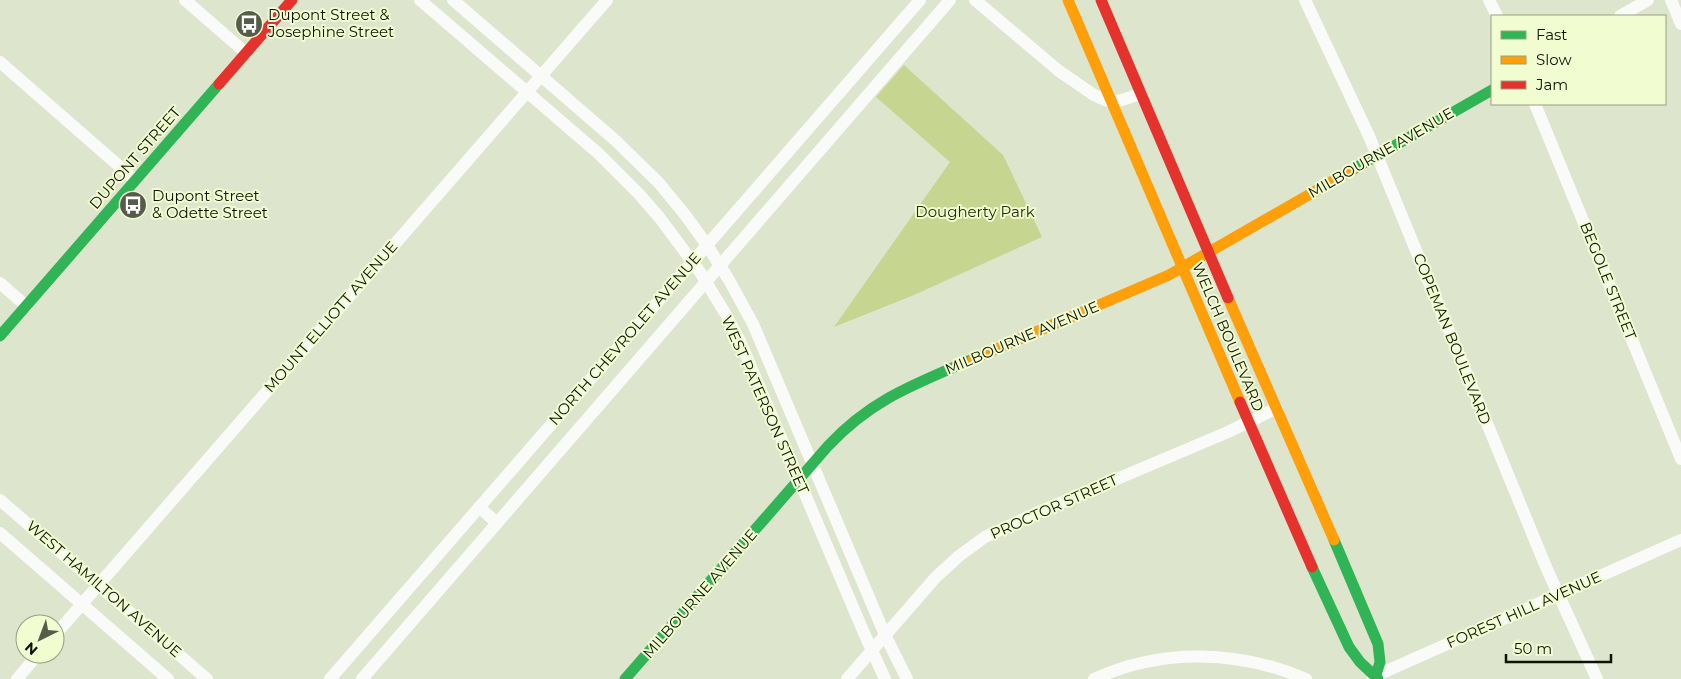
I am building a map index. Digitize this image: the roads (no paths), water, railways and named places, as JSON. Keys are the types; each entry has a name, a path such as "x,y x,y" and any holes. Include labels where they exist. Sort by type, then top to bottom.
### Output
{"street":[{"path":"185,0 246,54"},
{"name":"DUPONT STREET","path":"0,336 292,0"},
{"name":"WEST PATERSON STREET","path":"420,0 599,154 659,217 693,262 740,341 885,679"},
{"name":"WEST PATERSON STREET","path":"453,0 640,164 676,204 707,245 721,266 752,324 884,635 907,679"},
{"name":"MOUNT ELLIOTT AVENUE","path":"65,624 607,0"},
{"name":"NORTH CHEVROLET AVENUE","path":"330,679 920,0"},
{"name":"NORTH CHEVROLET AVENUE","path":"362,679 950,0"},
{"path":"975,0 1064,76 1094,95 1111,102 1141,94"},
{"name":"WELCH BOULEVARD","path":"1068,0 1248,421 1345,641 1374,678 1380,664 1376,636 1101,0"},
{"name":"COPEMAN BOULEVARD","path":"1305,0 1376,156 1559,595 1597,679"},
{"path":"1489,0 1496,15"},
{"path":"1622,15 1648,0"},
{"path":"1671,0 1681,24"},
{"path":"0,62 136,180"},
{"name":"MILBOURNE AVENUE","path":"625,679 837,436 868,409 885,398 1161,279 1491,91"},
{"name":"BEGOLE STREET","path":"1535,105 1681,459"},
{"path":"0,283 26,306"},
{"name":"PROCTOR STREET","path":"847,679 942,570 993,533 1228,432 1276,408"},
{"name":"WEST HAMILTON AVENUE","path":"0,500 207,679"},
{"path":"479,507 497,523"},
{"name":"WEST HAMILTON AVENUE","path":"0,533 168,679"},
{"name":"FOREST HILL AVENUE","path":"1374,678 1681,540"},
{"path":"1094,679 1143,662 1177,657 1202,656 1230,657 1259,662 1306,679"},
{"path":"17,679 30,664"}],"place":[{"name":"Dupont Street & Josephine Street","path":"249,24"},
{"name":"Dupont Street & Odette Street","path":"133,205"}],"park label":[{"name":"Dougherty Park","path":"975,212"}]}
